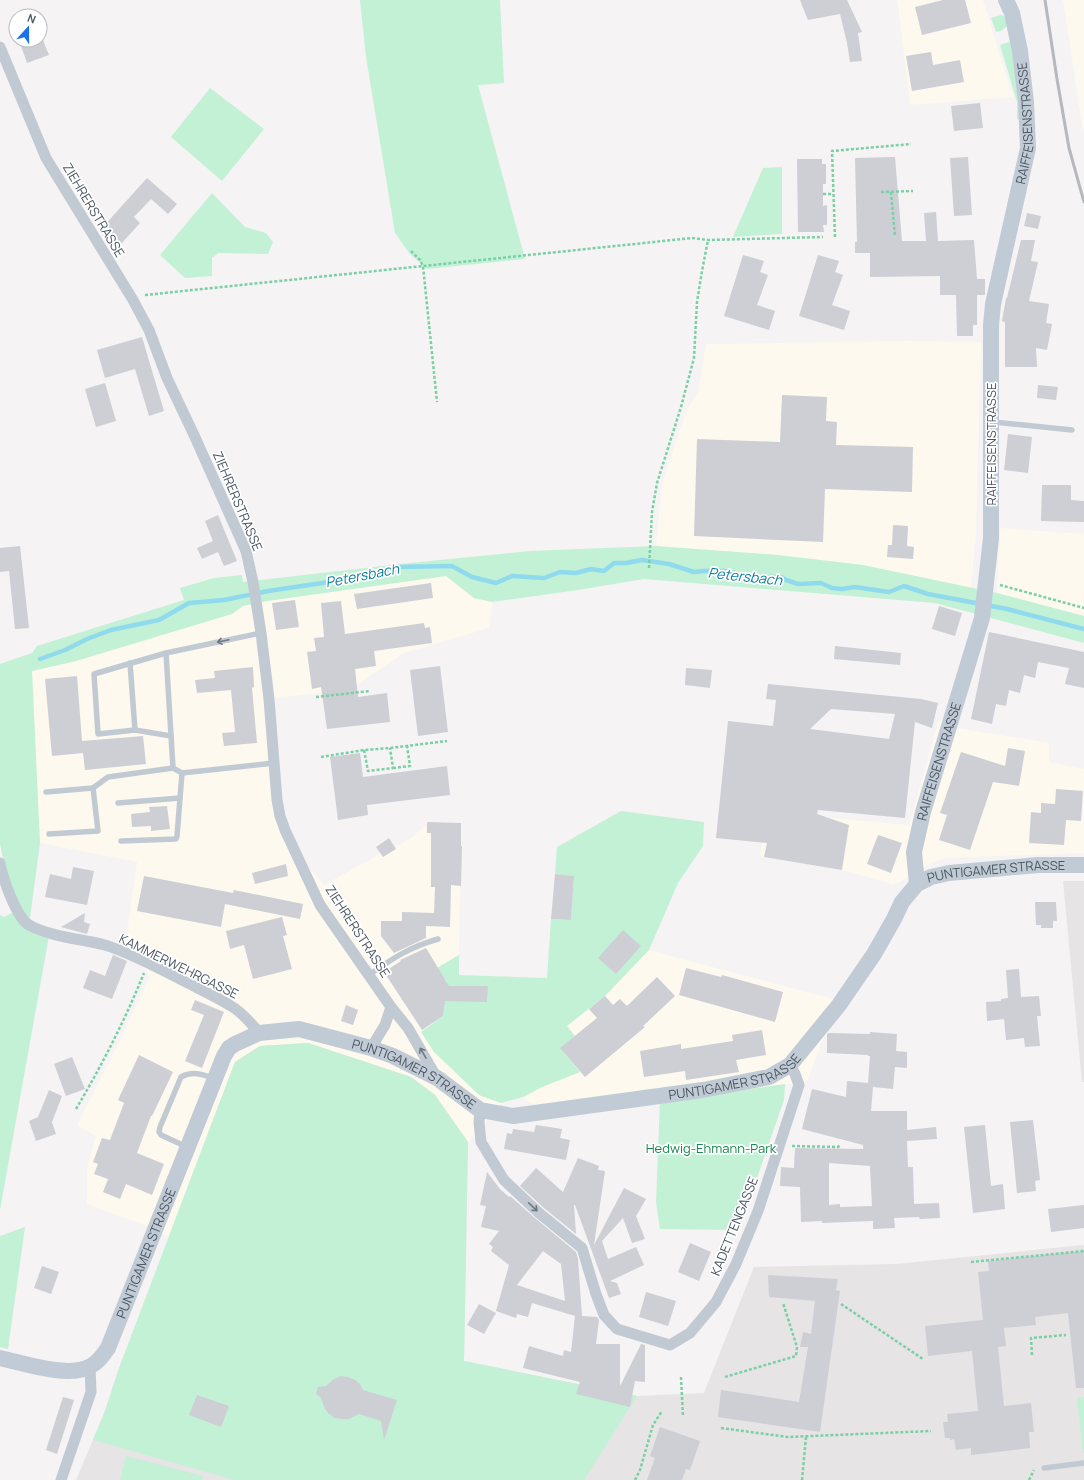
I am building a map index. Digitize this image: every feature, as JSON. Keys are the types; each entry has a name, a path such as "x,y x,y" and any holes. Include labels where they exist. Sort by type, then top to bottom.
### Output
{"main road":[{"name":"RAIFFEISENSTRASSE","path":"917,884 914,852 923,812 982,618 991,538 991,325 993,304 1028,148 1026,102 1020,51 1012,13 1006,0"},
{"name":"PUNTIGAMER STRASSE","path":"90,1367 100,1359 108,1348 224,1056 229,1048 259,1033 299,1028 371,1048 393,1056 437,1078 480,1110 513,1116 703,1090 769,1077 790,1066 839,1005 874,954 902,902 917,884 931,877 949,873 1038,866 1084,865"},
{"path":"0,1358 70,1372 90,1367"}],"street":[{"name":"ZIEHRERSTRASSE","path":"0,47 46,158 133,300 149,330 166,378 194,435 246,551 254,582 261,633 280,816 320,905 408,1028 437,1078"},
{"name":"KAMMERWEHRGASSE","path":"0,863 8,892 21,916 29,925 49,932 106,946 148,963 232,1006 249,1021 259,1033"},
{"path":"371,1048 385,1024 391,1006"},
{"name":"KADETTENGASSE","path":"480,1110 479,1122 481,1142 504,1180 539,1213 582,1248 604,1315 617,1330 670,1345 690,1333 716,1302 736,1264 758,1211 799,1085 790,1066"},
{"path":"61,1480 91,1392 90,1367"}],"lane":[{"path":"992,422 1072,430"},
{"path":"171,736 135,730 98,734 94,674 166,653 261,633"},
{"path":"166,653 172,768"},
{"path":"130,663 135,730"},
{"path":"46,792 93,788 108,777 172,768 182,773 274,763"},
{"path":"121,840 176,839 178,836 182,773"},
{"path":"49,834 98,832 93,788"},
{"path":"118,804 180,798"},
{"path":"369,975 418,944 438,939"},
{"path":"188,1147 169,1140 159,1132 178,1081 185,1074 194,1073 202,1074 215,1079"},
{"path":"1044,1468 1084,1463"}],"path":[{"path":"835,237 832,150 911,144"},
{"path":"881,192 913,192"},
{"path":"891,192 895,236"},
{"path":"823,194 833,194"},
{"path":"133,300 143,296 692,238 732,240 823,237"},
{"path":"649,568 652,512 657,483 685,395 694,358 697,302 708,240"},
{"path":"411,251 420,260 423,266 437,402"},
{"path":"986,584 1084,608"},
{"path":"316,697 370,691"},
{"path":"321,757 364,750 447,741"},
{"path":"364,750 368,771 410,766 407,746"},
{"path":"390,748 393,768"},
{"path":"76,1109 129,1010 148,963"},
{"path":"780,1143 799,1146 838,1147 840,1145"},
{"path":"970,1262 1084,1251"},
{"path":"726,1378 796,1356 797,1346 783,1303"},
{"path":"841,1304 923,1359"},
{"path":"1032,1355 1032,1338 1066,1335"},
{"path":"681,1377 683,1417"},
{"path":"635,1480 640,1470 654,1425 662,1411"},
{"path":"721,1428 788,1437 931,1430"},
{"path":"802,1480 806,1437"},
{"path":"1029,1480 1035,1469"}],"shaded area":[{"path":"897,0 983,0 1013,97 910,105"},
{"path":"1063,0 1084,0 1084,131 1082,126"},
{"path":"908,341 981,342 976,533 971,588 863,565 778,555 656,546 662,484 687,409 698,393 706,344"},
{"path":"1000,528 1084,534 1084,616 997,593"},
{"path":"446,576 474,598 492,602 489,628 404,653 360,683 336,691 270,699 277,800 302,865 316,874 324,885 380,854 376,847 389,838 394,847 411,838 425,826 427,822 461,823 459,955 438,968 447,982 443,1016 479,1095 501,1103 480,1130 468,1142 435,1095 235,1062 168,1237 144,1225 87,1204 87,1168 96,1136 77,1125 150,976 125,946 137,862 40,843 32,671 76,661 232,614 243,606 247,605"},
{"path":"939,720 958,728 1049,743 1049,762 1084,769 1084,853 945,858 929,864 902,881 893,884 842,870 760,856 765,812 909,825"},
{"path":"1063,881 1084,881 1084,1082 1082,1082"},
{"path":"649,950 833,999 843,1012 828,1030 821,1044 808,1080 795,1084 785,1084 552,1116 523,1098 542,1087 580,1072 560,1048 567,1026 605,996"},
{"path":"308,1043 411,1077 435,1095 468,1142 464,1361 637,1396 704,1393 754,1267 896,1264 1084,1245 1084,1480 76,1480 105,1411 118,1371 235,1062 260,1046"}],"green space":[{"path":"360,0 500,0 504,83 478,85 525,259 427,269 410,254 395,233 366,57"},
{"path":"1001,15 1007,20 1007,26 1001,31 996,32 991,18"},
{"path":"1009,42 1012,45 1020,120 1017,119 1017,102 1000,45"},
{"path":"210,88 264,129 222,181 171,137"},
{"path":"782,167 782,234 733,237 763,168"},
{"path":"212,193 245,227 266,233 273,242 268,254 218,253 212,258 212,276 185,278 160,255"},
{"path":"656,546 778,555 863,565 997,593 1084,616 1084,643 935,603 644,579 492,602 474,598 446,576 267,601 243,606 232,614 76,661 32,671 40,843 30,918 24,914 7,877 0,844 0,664 32,653 37,646 184,600 180,588 214,578 242,575 243,582 530,551"},
{"path":"621,811 704,822 703,846 678,883 649,950 605,996 567,1026 575,1036 561,1049 580,1072 542,1087 523,1097 501,1103 479,1095 434,1052 421,1032 443,1016 447,982 437,968 459,955 459,975 547,978 551,919 571,920 574,876 555,874 557,847"},
{"path":"14,912 49,936 0,1210 0,915 4,917"},
{"path":"308,1043 411,1077 435,1095 468,1142 464,1361 637,1396 584,1480 235,1480 93,1440 235,1062 260,1046"},
{"name":"Hedwig-Ehmann-Park","path":"785,1084 784,1100 739,1230 660,1229 656,1202 660,1102"},
{"path":"25,1227 8,1349 0,1347 0,1236"},
{"path":"1077,1397 1084,1397 1084,1453 1083,1453"},
{"path":"126,1456 203,1476 202,1480 120,1480"}],"building":[{"path":"800,0 847,0 862,32 858,33 862,61 850,62 840,14 808,20"},
{"path":"943,0 965,0 971,23 922,35 915,7"},
{"path":"22,48 46,48 49,55 27,63"},
{"path":"931,52 933,65 960,60 964,82 912,91 906,56"},
{"path":"980,103 983,128 954,131 951,106"},
{"path":"895,157 902,241 926,241 924,213 936,212 938,241 974,240 977,279 985,279 985,295 977,295 977,325 973,325 973,336 957,336 956,295 940,295 940,276 870,277 870,253 855,253 855,242 857,242 855,158"},
{"path":"968,157 972,215 954,216 950,158"},
{"path":"797,159 822,159 822,164 826,164 826,184 823,184 823,206 827,205 827,225 823,225 824,232 798,232"},
{"path":"147,178 177,204 168,214 151,199 134,217 140,223 121,244 102,228"},
{"path":"1027,213 1041,216 1038,229 1024,226"},
{"path":"1021,240 1035,240 1031,261 1038,262 1029,301 1049,304 1046,323 1052,324 1047,350 1036,348 1037,367 1005,367 1005,322 1002,321 1006,298"},
{"path":"743,255 764,261 760,272 768,275 757,305 775,311 769,330 724,316"},
{"path":"818,255 839,261 835,272 843,275 832,305 850,311 844,330 799,316"},
{"path":"142,337 164,411 149,416 135,369 105,378 97,350"},
{"path":"105,383 116,421 96,427 85,389"},
{"path":"1038,385 1058,387 1056,400 1037,398"},
{"path":"782,395 827,397 826,421 837,422 836,445 913,447 912,492 825,489 823,542 694,536 697,439 780,442"},
{"path":"1008,434 1032,437 1028,473 1004,470"},
{"path":"1042,485 1071,485 1071,500 1084,501 1084,522 1041,521"},
{"path":"218,515 237,561 224,566 218,552 202,559 197,548 213,541 205,521"},
{"path":"893,525 908,526 907,546 914,547 913,559 887,557 888,545 892,545"},
{"path":"20,546 29,628 15,629 9,571 0,572 0,548"},
{"path":"431,583 433,598 357,609 354,594"},
{"path":"295,600 299,627 276,630 272,603"},
{"path":"341,601 345,634 424,623 425,628 430,627 432,643 374,651 376,666 355,669 358,697 387,693 390,722 327,729 321,687 312,689 307,652 316,651 314,638 324,637 321,603"},
{"path":"939,606 962,613 955,636 932,629"},
{"path":"989,632 1084,652 1084,688 1065,684 1069,668 1038,662 1035,678 1024,675 1020,693 1009,690 1006,706 996,704 992,724 971,719"},
{"path":"835,646 901,653 900,665 834,659"},
{"path":"440,666 448,732 418,736 410,670"},
{"path":"253,667 254,687 252,688 257,743 224,746 222,733 235,732 231,690 197,693 195,680 215,678 214,671"},
{"path":"686,668 712,670 710,688 685,685"},
{"path":"77,676 82,741 143,736 146,764 85,770 83,753 52,756 45,679"},
{"path":"768,684 921,699 938,703 932,728 915,722 905,818 818,810 817,814 849,825 842,870 764,857 767,843 716,838 728,721 773,726 776,700 766,699","holes":["831,709 895,714 889,739 810,729"]},
{"path":"1008,748 1025,751 1019,786 993,782 970,850 939,840 947,815 940,813 961,752 1005,766"},
{"path":"360,753 363,777 447,766 450,795 367,805 368,815 338,820 330,757"},
{"path":"1056,789 1083,791 1081,821 1066,820 1064,845 1029,843 1031,812 1041,813 1041,803 1055,804"},
{"path":"167,806 170,829 151,831 151,826 132,827 131,814 150,812 149,807"},
{"path":"427,822 461,823 461,886 451,885 450,927 426,926 426,938 394,953 381,936 381,921 402,921 402,912 434,913 435,887 431,887 431,833 427,833"},
{"path":"878,835 902,843 891,873 867,864"},
{"path":"389,838 396,849 383,857 376,847"},
{"path":"286,864 288,876 255,884 252,873"},
{"path":"73,867 94,871 87,905 45,897 50,874 71,879"},
{"path":"555,874 574,876 571,920 551,919"},
{"path":"144,876 233,893 234,890 303,904 300,919 225,904 221,927 137,911"},
{"path":"1035,902 1056,902 1057,921 1053,921 1053,928 1041,928 1041,925 1036,925"},
{"path":"85,913 84,922 90,924 87,934 61,927"},
{"path":"282,917 287,935 283,936 292,969 253,979 244,945 230,949 226,931"},
{"path":"623,930 641,946 616,974 598,958"},
{"path":"426,948 449,986 488,986 487,1002 445,1001 443,1016 422,1030 384,972 401,961 400,960"},
{"path":"113,955 127,961 112,999 83,988 90,970 105,976"},
{"path":"686,968 721,977 722,975 783,992 775,1022 679,995"},
{"path":"1019,969 1021,997 1039,996 1041,1016 1037,1016 1040,1046 1025,1047 1024,1038 1006,1040 1004,1019 987,1021 986,1002 1001,1001 1001,999 1008,998 1006,970"},
{"path":"657,977 675,996 643,1026 645,1027 585,1077 560,1048 597,1018 589,1009 605,996 613,1005 620,999 627,1006"},
{"path":"195,1000 224,1012 202,1068 185,1061 204,1015 191,1010"},
{"path":"346,1005 358,1010 353,1025 341,1021"},
{"path":"762,1030 766,1055 736,1060 739,1072 686,1080 685,1071 644,1077 640,1051 681,1044 681,1049 733,1041 732,1035"},
{"path":"870,1032 897,1034 896,1051 907,1052 907,1068 895,1067 893,1089 873,1087 871,1111 907,1111 907,1130 936,1127 937,1139 907,1141 908,1167 913,1167 914,1204 939,1203 940,1218 894,1218 895,1228 873,1229 873,1221 822,1223 822,1221 801,1222 800,1187 780,1186 781,1167 794,1168 795,1148 863,1149 863,1145 802,1129 812,1089 846,1097 847,1081 868,1083 870,1056 827,1053 827,1034 870,1034","holes":["829,1163 870,1166 872,1206 840,1207 840,1204 829,1205"]},
{"path":"139,1055 173,1072 151,1116 137,1153 164,1164 152,1195 126,1184 120,1199 103,1192 108,1179 94,1174 98,1164 93,1162 102,1138 110,1140 124,1103 118,1100"},
{"path":"72,1057 85,1089 66,1096 54,1064"},
{"path":"49,1090 62,1096 52,1122 56,1134 36,1141 29,1121 38,1117"},
{"path":"1033,1120 1040,1180 1035,1181 1036,1191 1017,1193 1010,1122"},
{"path":"536,1125 562,1129 560,1138 570,1140 566,1160 504,1149 507,1133 512,1134 513,1129 534,1132"},
{"path":"985,1125 991,1186 1003,1184 1005,1209 973,1213 964,1127"},
{"path":"578,1158 599,1166 598,1170 605,1171 594,1245 624,1188 646,1199 636,1216 645,1239 632,1243 623,1218 602,1241 608,1259 636,1247 644,1265 610,1281 617,1283 621,1294 609,1298 575,1205 576,1234 520,1186 536,1168 563,1192"},
{"path":"487,1172 500,1189 576,1252 578,1259 582,1316 597,1317 599,1320 596,1344 620,1344 620,1386 641,1344 645,1345 645,1382 635,1381 630,1407 576,1394 580,1382 523,1368 529,1346 563,1356 564,1350 571,1352 575,1316 532,1303 528,1317 517,1314 516,1318 496,1311 509,1265 491,1251 493,1247 489,1244 499,1231 481,1227 486,1206 480,1205","holes":["543,1251 561,1264 565,1301 517,1285"]},
{"path":"1084,1205 1084,1228 1051,1232 1048,1209"},
{"path":"690,1243 711,1252 699,1281 678,1272"},
{"path":"1084,1251 1084,1388 1076,1388 1068,1313 1035,1317 1036,1325 1004,1328 1006,1346 998,1347 1004,1406 1031,1403 1034,1432 1029,1432 1030,1448 971,1455 971,1448 956,1450 954,1439 950,1440 950,1438 945,1438 943,1422 948,1422 947,1414 978,1411 972,1351 928,1356 925,1326 983,1320 978,1272 989,1271 988,1261"},
{"path":"42,1266 59,1272 51,1294 34,1288"},
{"path":"768,1275 838,1279 836,1290 840,1291 820,1432 718,1417 721,1390 799,1402 808,1347 800,1347 803,1332 811,1334 815,1301 769,1297"},
{"path":"646,1292 676,1301 668,1326 639,1317"},
{"path":"479,1304 496,1313 484,1334 467,1325"},
{"path":"341,1376 355,1380 360,1384 363,1390 397,1400 384,1440 381,1421 359,1414 349,1419 335,1418 325,1409 321,1398 316,1394 318,1387 326,1386 334,1379"},
{"path":"197,1395 229,1406 221,1427 189,1415"},
{"path":"63,1397 74,1400 57,1454 46,1450"},
{"path":"660,1427 700,1441 690,1470 686,1469 682,1480 647,1480 655,1458 650,1456"}],"waterway":[{"name":"Petersbach","path":"40,659 111,630 159,620 189,603 224,600 268,591 377,575 397,567 452,566 472,577 496,583 512,576 544,578 560,572 576,573 591,569 604,571 614,563 626,563 642,560 669,564 694,572 724,571 735,573 750,580 768,577 781,577 798,584 821,583 832,588 842,589 855,587 889,592 904,586 928,594 1007,609 1084,629"}],"railway":[{"path":"1045,0 1069,148 1084,202"}]}
